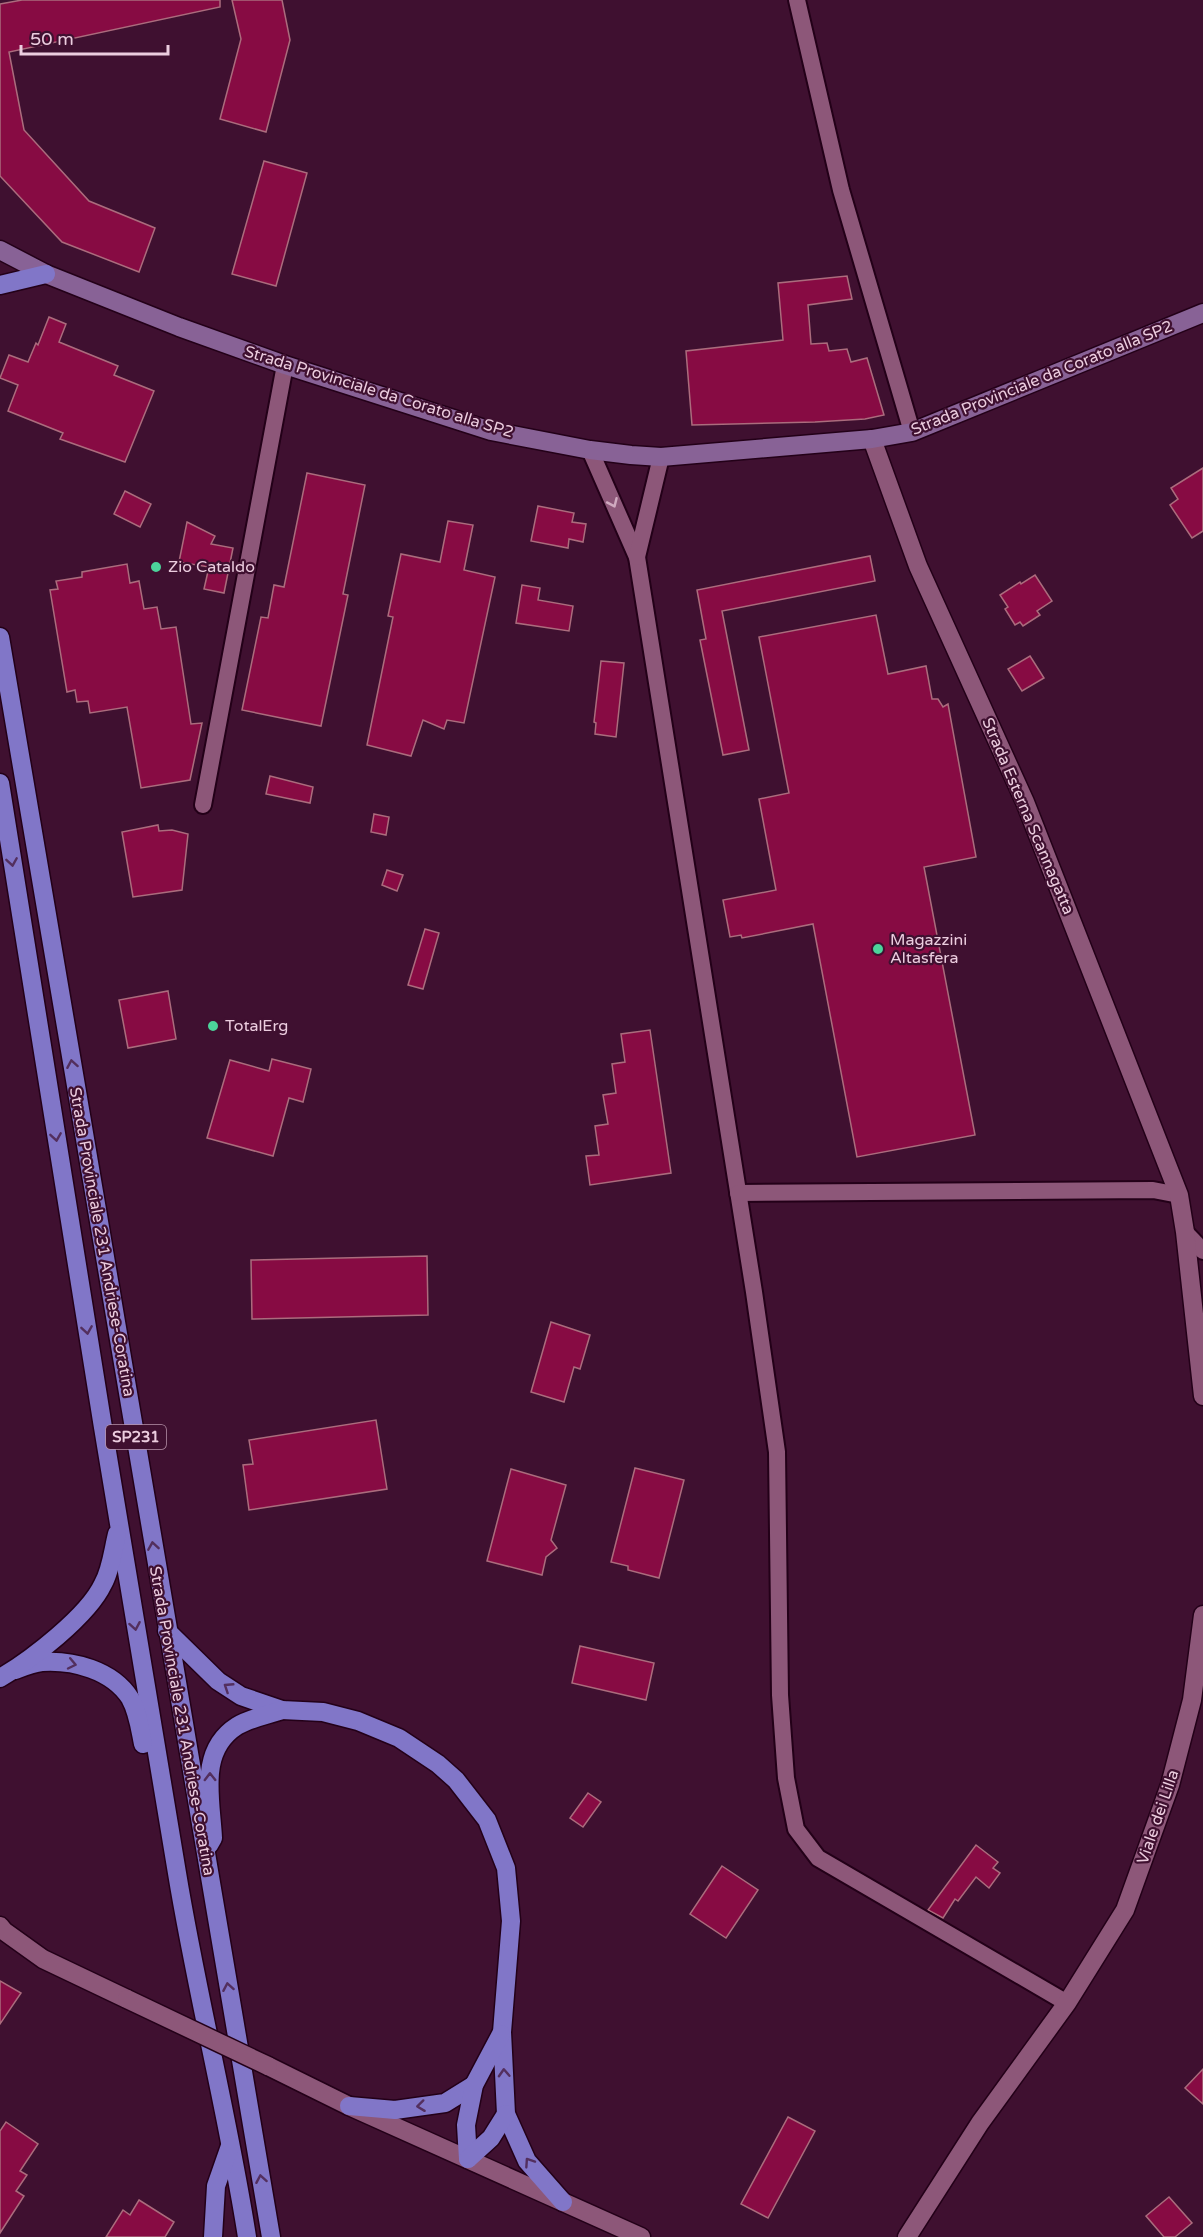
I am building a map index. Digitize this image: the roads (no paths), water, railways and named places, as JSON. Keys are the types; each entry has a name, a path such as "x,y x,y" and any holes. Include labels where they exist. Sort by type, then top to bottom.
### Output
{"highway":[{"path":"0,285 46,274"},
{"name":"Strada Provinciale 231 Andriese-Coratina","path":"0,637 271,2237"},
{"name":"Strada Provinciale 231 Andriese-Coratina","path":"0,783 118,1528 178,1879 247,2237"},
{"path":"7,1674 90,1606 104,1582 118,1528"},
{"path":"167,1631 218,1681 242,1696 282,1710 323,1712 358,1721 399,1738 438,1764 456,1780 486,1820 506,1868 511,1921 502,2032 506,2114 527,2161 563,2202"},
{"path":"7,1674 39,1662 81,1665 111,1680 129,1698 140,1724 166,1864 178,1879"},
{"path":"205,1854 213,1838 211,1757 219,1742 238,1725 282,1710"},
{"path":"468,2159 466,2125 474,2085 502,2032"},
{"path":"349,2106 395,2110 445,2103 474,2085"},
{"path":"468,2159 491,2138 506,2114"},
{"path":"213,2237 216,2186 231,2145"}],"main road":[{"name":"Strada Provinciale da Corato alla SP2","path":"0,250 46,274 179,327 285,365 491,431 590,450 661,457 872,439 912,432 1203,313"}],"street":[{"path":"797,0 841,190 912,432"},
{"path":"203,805 285,365"},
{"name":"Strada Esterna Scannagatta","path":"872,439 918,567 1025,802 1179,1195"},
{"path":"590,450 637,557 777,1452 780,1695 786,1778 796,1829 818,1858 1067,2003"},
{"path":"637,557 661,457"},
{"path":"738,1193 1153,1191 1179,1195 1203,1396"},
{"path":"1185,1233 1203,1251"},
{"name":"Viale dei Lilla","path":"907,2237 980,2123 1067,2003 1125,1910 1170,1785 1192,1700 1203,1615"},
{"path":"0,1926 43,1959 349,2106 641,2237"}],"place":[{"name":"Zio Cataldo","path":"156,567"},
{"name":"Magazzini Altasfera","path":"878,949"},
{"name":"TotalErg","path":"213,1026"}]}
